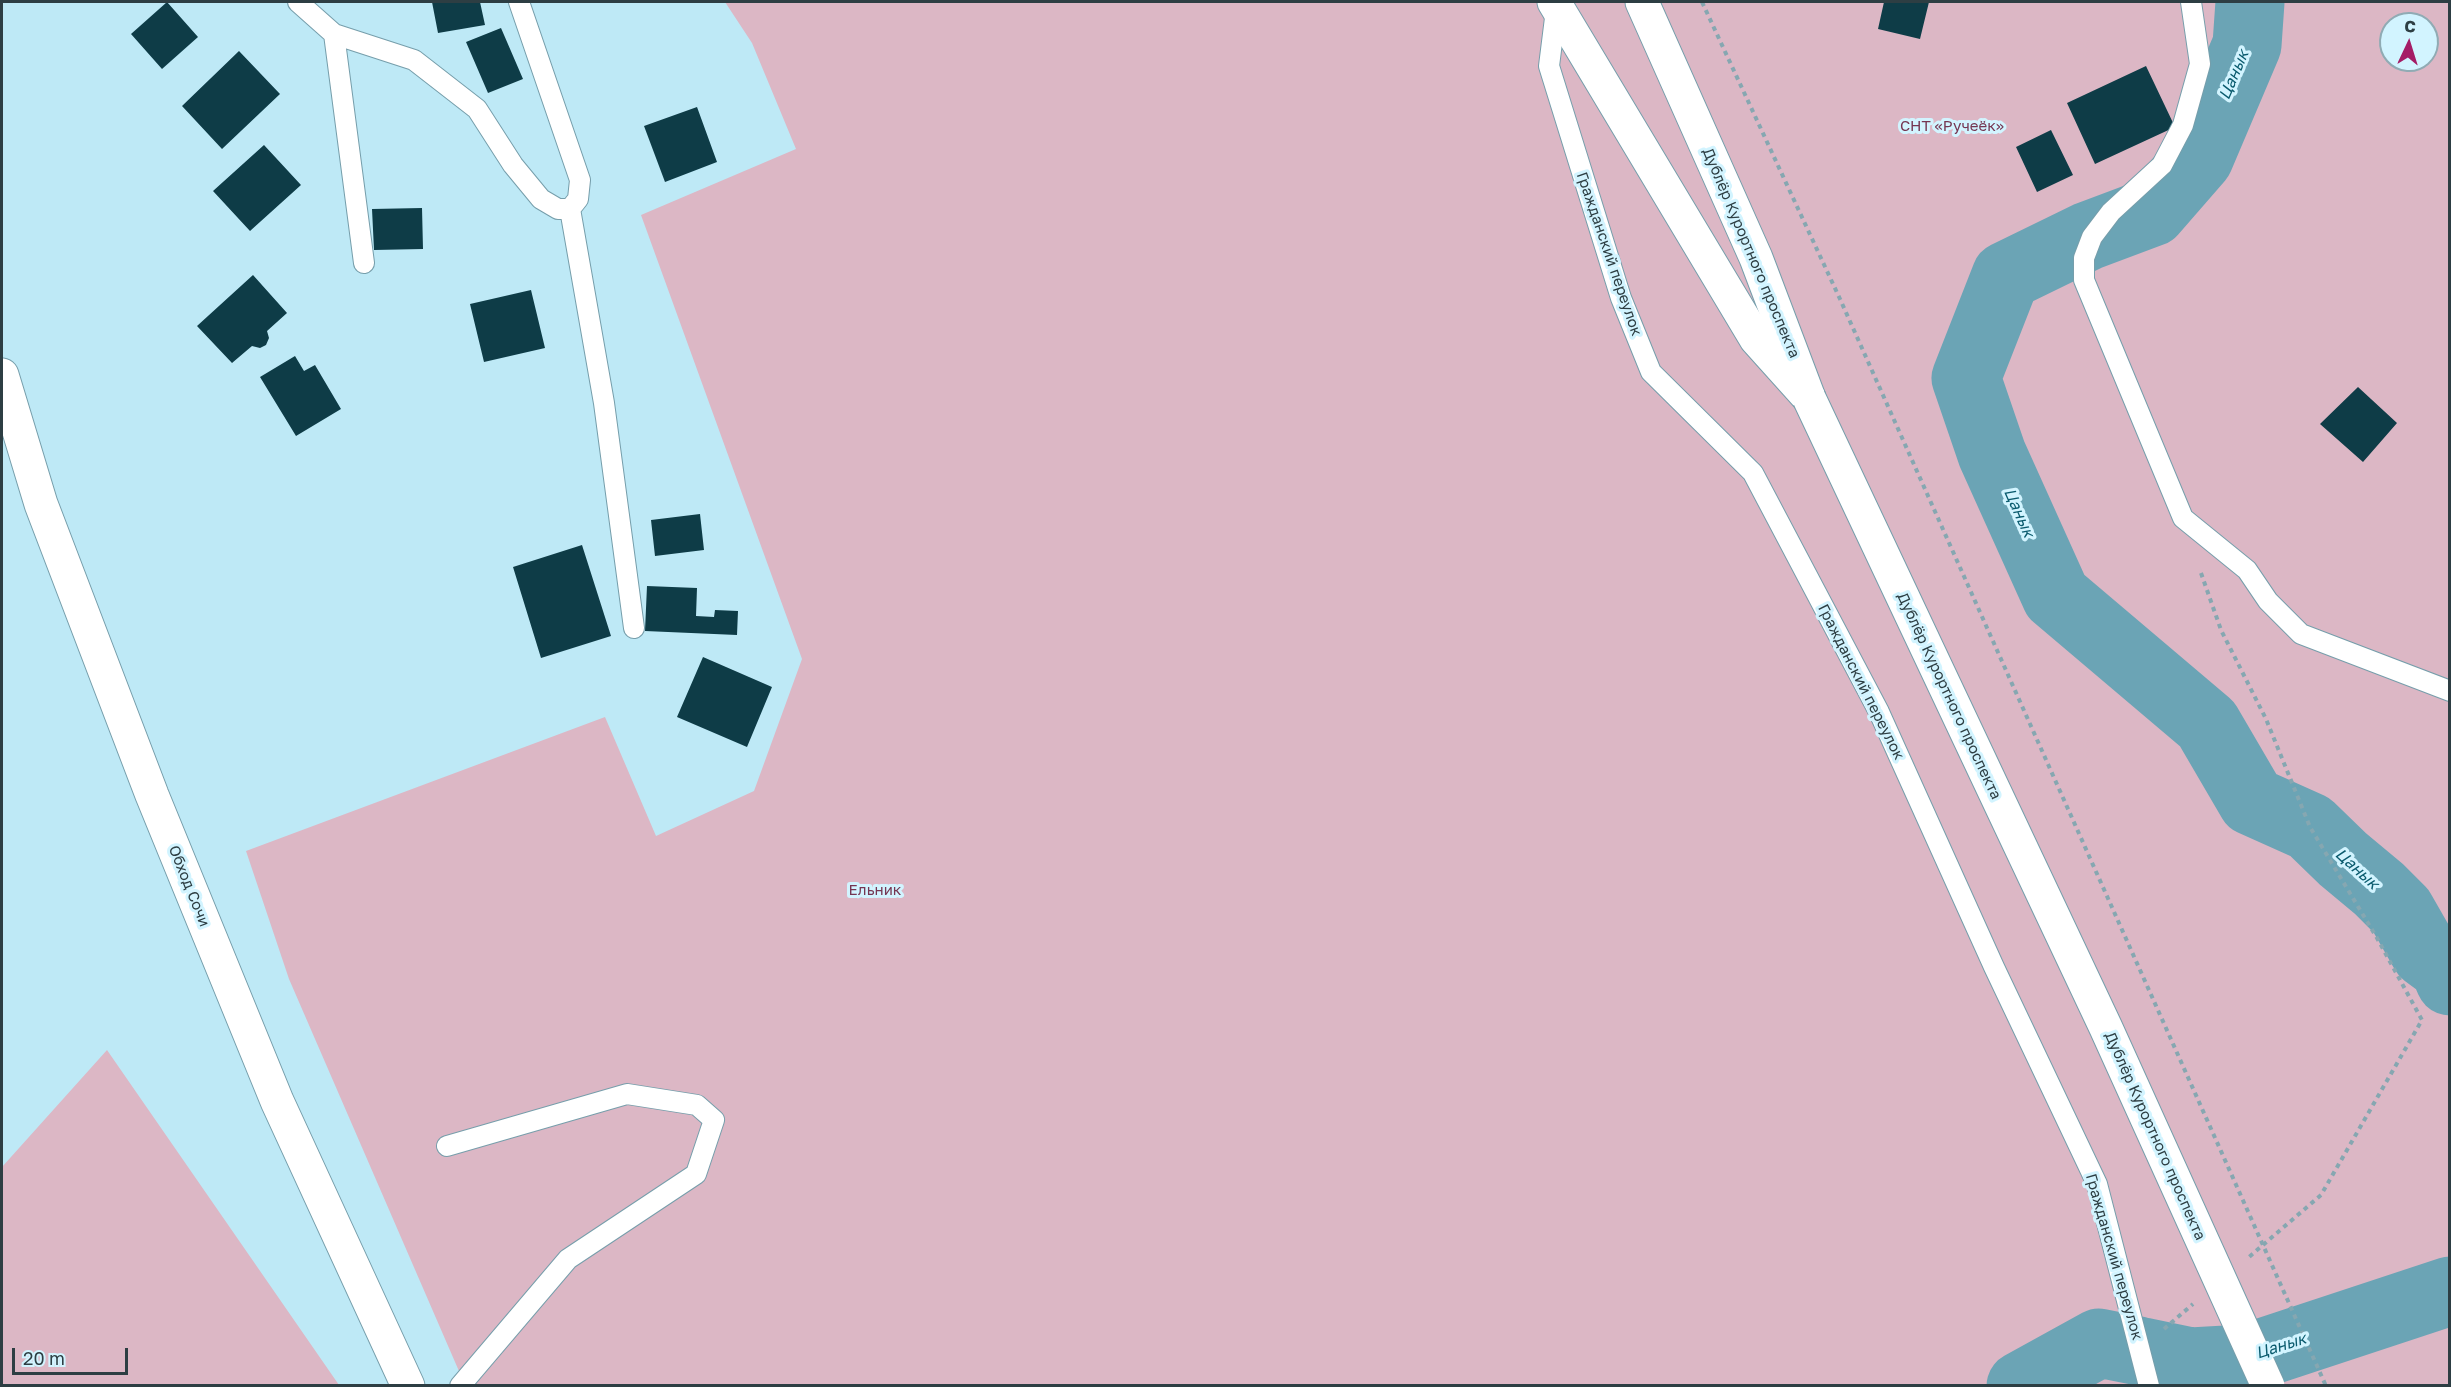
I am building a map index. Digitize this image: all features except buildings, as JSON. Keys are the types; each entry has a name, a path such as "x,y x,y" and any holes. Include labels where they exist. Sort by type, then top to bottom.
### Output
{"main road":[{"name":"Дублёр Курортного проспекта","path":"1642,2 1756,258 1809,398 2106,1028 2268,1386"},
{"path":"1555,3 1756,339 1809,398"},
{"name":"Обход Сочи","path":"2,375 41,504 152,795 277,1101 408,1386"}],"lane":[{"path":"298,2 334,34 414,60 477,109 513,165 541,199 558,210 570,209 578,199 580,180 519,2"},
{"path":"2191,2 2200,64 2183,125 2162,165 2112,212 2092,237 2084,258 2084,280 2183,518 2247,570 2268,601 2301,633 2450,691"},
{"name":"Гражданский переулок","path":"1555,3 1549,66 1622,298 1651,372 1753,473 1879,712 1994,967 2097,1184 2149,1386"},
{"path":"334,34 364,263"},
{"path":"570,209 604,403 634,628"},
{"path":"447,1146 627,1094 697,1105 714,1120 696,1174 568,1259 460,1386"}],"path":[{"path":"1702,2 1855,332 2326,1386"},
{"path":"2183,518 2221,630 2266,719 2310,827 2377,938 2422,1020 2321,1195 2240,1264"},
{"path":"2140,1349 2194,1303"}],"green space":[{"path":"725,2 2449,2 2449,1385 465,1385 289,979 246,851 605,717 656,836 754,791 802,659 641,215 796,149 752,43"},
{"path":"107,1050 339,1385 2,1385 2,1167"}],"waterway":[{"name":"Цанык","path":"2250,2 2247,45 2199,158 2152,212 2088,236 2006,276 1966,378 1992,454 2056,596 2207,724 2252,801 2310,827 2379,889 2401,911 2425,953 2444,967 2450,981"},
{"name":"Цанык","path":"2143,1352 2191,1362 2244,1359 2450,1291"},
{"name":"Цанык","path":"2021,1386 2099,1343 2139,1351"}],"park label":[{"name":"СНТ «Ручеёк»","path":"1952,126"},
{"name":"Ельник","path":"875,890"}]}
